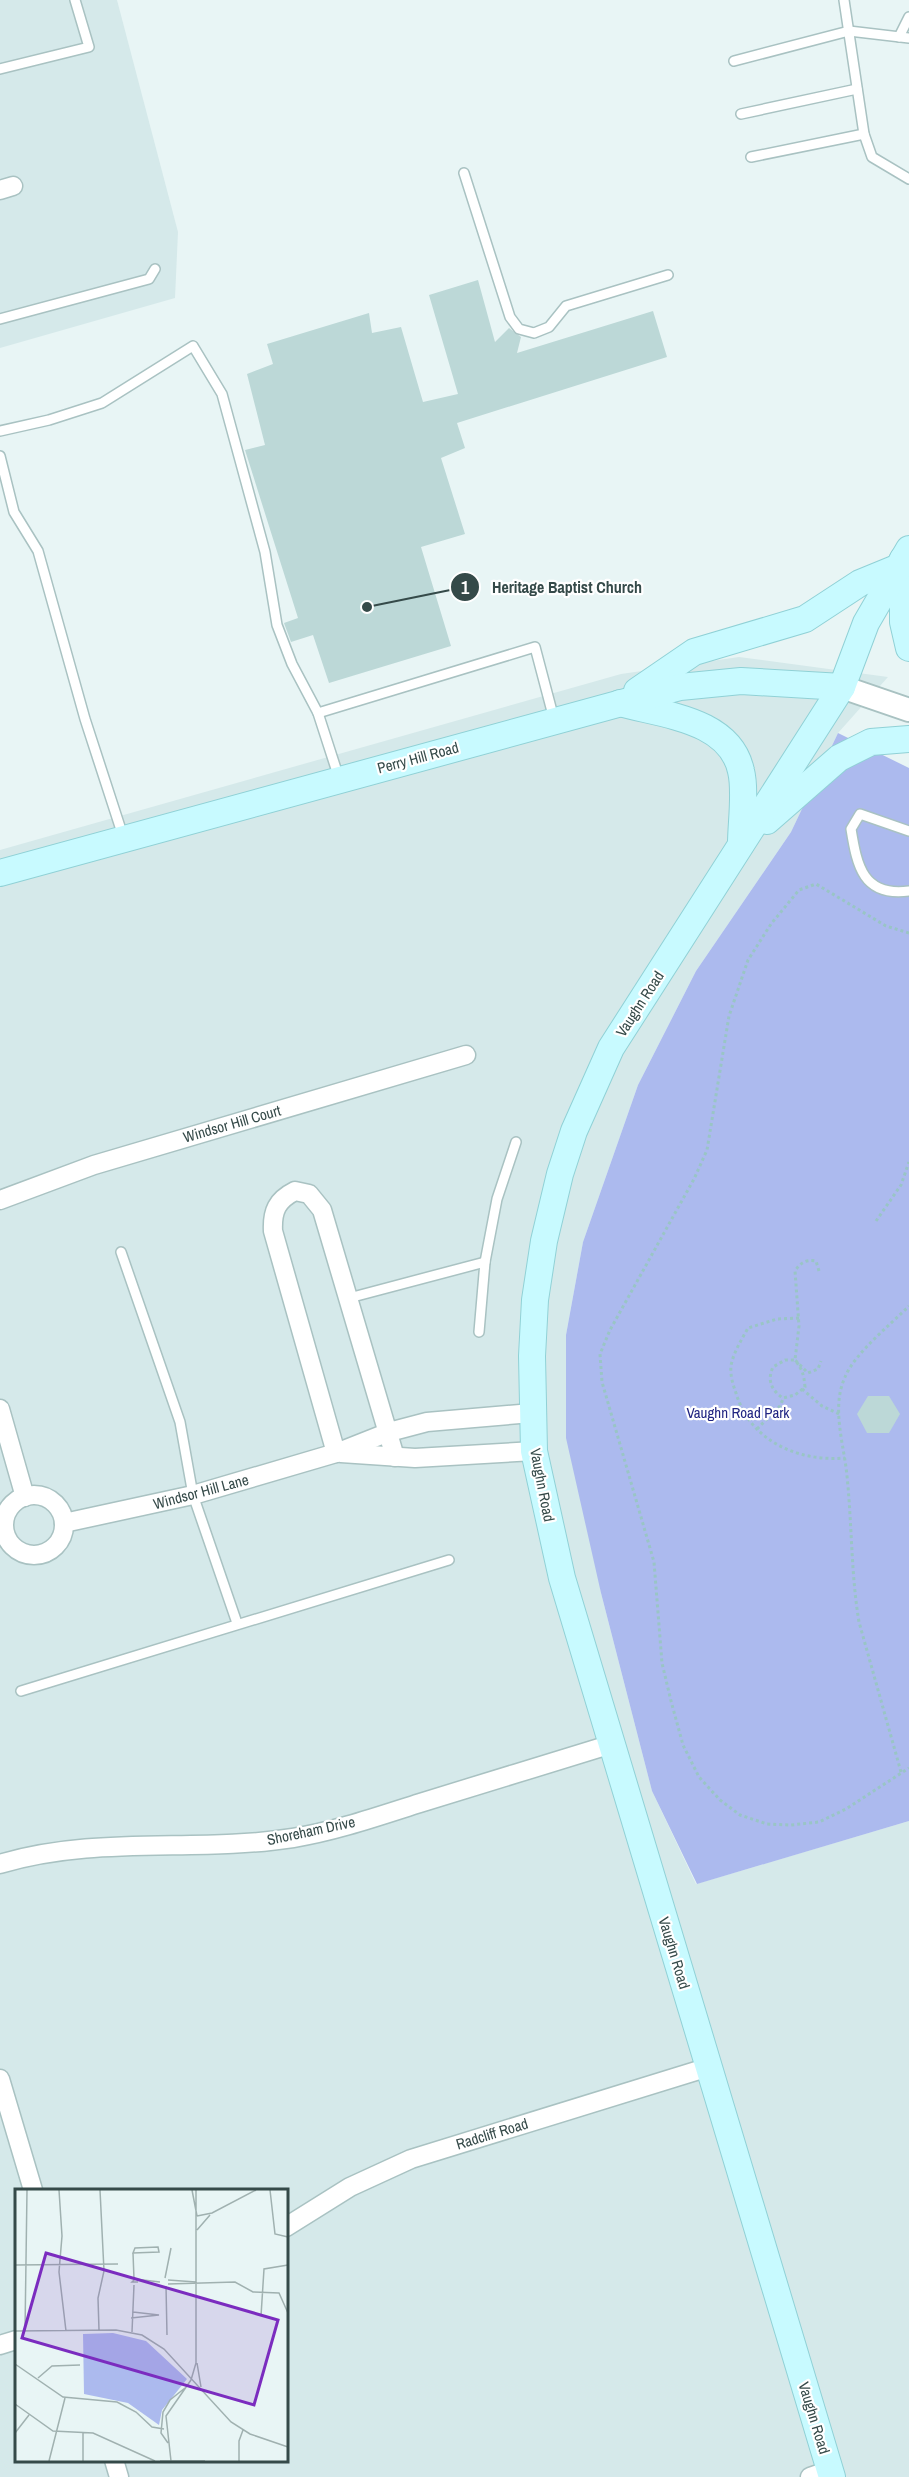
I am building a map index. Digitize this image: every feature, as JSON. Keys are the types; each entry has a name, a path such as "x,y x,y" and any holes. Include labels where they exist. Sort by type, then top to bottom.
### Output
{"main road":[{"path":"904,558 903,622 909,648"},
{"path":"620,703 694,652 805,619 904,558"},
{"name":"Vaughn Road","path":"824,2475 709,2067 562,1578 534,1451 532,1413 535,1300 544,1241 560,1174 574,1131 611,1048 842,687 866,623 904,558"},
{"name":"Perry Hill Road","path":"0,873 680,687 741,681 842,687"},
{"path":"620,703 711,729 729,746 741,770 742,842"},
{"path":"742,842 839,758 871,742 909,739"}],"street":[{"path":"842,687 909,710"},
{"name":"Windsor Hill Court","path":"0,1200 94,1165 466,1055"},
{"path":"336,1453 273,1231 272,1214 282,1197 295,1191 309,1194 322,1210 395,1457"},
{"path":"0,1409 25,1497"},
{"name":"Windsor Hill Lane","path":"64,1523 193,1495 336,1453 389,1432 427,1422 532,1413"},
{"name":"Windsor Hill Lane","path":"336,1453 395,1457 534,1451"},
{"path":"37,1495 56,1504 64,1523 61,1539 46,1553 34,1555 24,1553 4,1541 5,1519 9,1509 25,1497 37,1495"},
{"name":"Shoreham Drive","path":"0,1864 60,1850 109,1845 243,1844 296,1838 378,1816 612,1744"},
{"name":"Radcliff Road","path":"288,2226 350,2187 411,2158 709,2067"},
{"path":"0,2079 33,2189"},
{"path":"0,2345 15,2340"},
{"path":"115,2462 119,2477"}],"lane":[{"path":"0,69 89,47 75,0"},
{"path":"844,0 864,134 872,157 909,179"},
{"path":"734,61 849,31 904,37 909,17"},
{"path":"741,114 857,89"},
{"path":"751,157 864,134"},
{"path":"464,173 510,317 519,329 534,333 549,327 566,306 668,275"},
{"path":"0,319 122,288 149,279 155,269"},
{"path":"0,431 49,420 102,403 193,346 222,394 265,552 277,625 292,664 318,713 339,780"},
{"path":"0,456 14,512 38,551 85,719 123,839"},
{"path":"318,713 535,647 555,721"},
{"path":"909,831 861,814 851,829 856,859 868,882 888,892 909,891"},
{"path":"479,1332 485,1262 497,1199 516,1142"},
{"path":"121,1252 180,1422 193,1495 237,1623"},
{"path":"349,1298 485,1262"},
{"path":"21,1691 237,1623 450,1560"}],"path":[{"path":"909,933 886,926 816,884 799,890 771,924 748,960 729,1016 707,1150 694,1179 610,1330 600,1354 602,1382 654,1562 662,1663 683,1745 699,1777 720,1800 740,1815 767,1824 791,1825 819,1822 846,1809 909,1768"},
{"path":"876,1221 901,1185 909,1162"},
{"path":"783,1398 795,1395 802,1389 804,1372 795,1360 799,1318 795,1271 799,1264 811,1260 816,1261 819,1271"},
{"path":"902,1772 859,1622 839,1414 845,1377 853,1364 909,1306"},
{"path":"799,1318 753,1324 748,1328 733,1360 732,1377 738,1399 757,1429 778,1446 791,1453 821,1459 844,1458"},
{"path":"783,1398 771,1386 771,1373 779,1362 795,1360"},
{"path":"804,1372 813,1373 821,1365 821,1361"},
{"path":"802,1389 822,1406 839,1414"},
{"path":"757,1429 780,1406 783,1398"}],"shaded area":[{"path":"0,0 117,0 178,232 175,298 0,348"},
{"path":"739,657 888,677 838,733 791,832 696,971 638,1085 583,1242 566,1335 601,1593 652,1791 696,1884 909,1821 909,2477 0,2477 0,850 621,674"}],"green space":[{"name":"Vaughn Road Park","path":"838,733 909,768 909,1821 697,1884 652,1791 601,1593 566,1438 566,1335 583,1242 638,1085 696,971 791,832"}],"building":[{"path":"478,280 495,342 509,328 521,337 517,353 653,311 667,357 457,423 465,448 441,458 465,534 421,547 451,646 329,683 313,635 291,642 284,623 298,618 245,450 265,445 247,374 273,364 267,344 369,313 372,333 401,327 423,402 458,394 429,295"},
{"path":"868,1396 889,1396 900,1414 889,1433 867,1433 857,1414"}],"place":[{"name":"Heritage Baptist Church","path":"367,607"}]}
